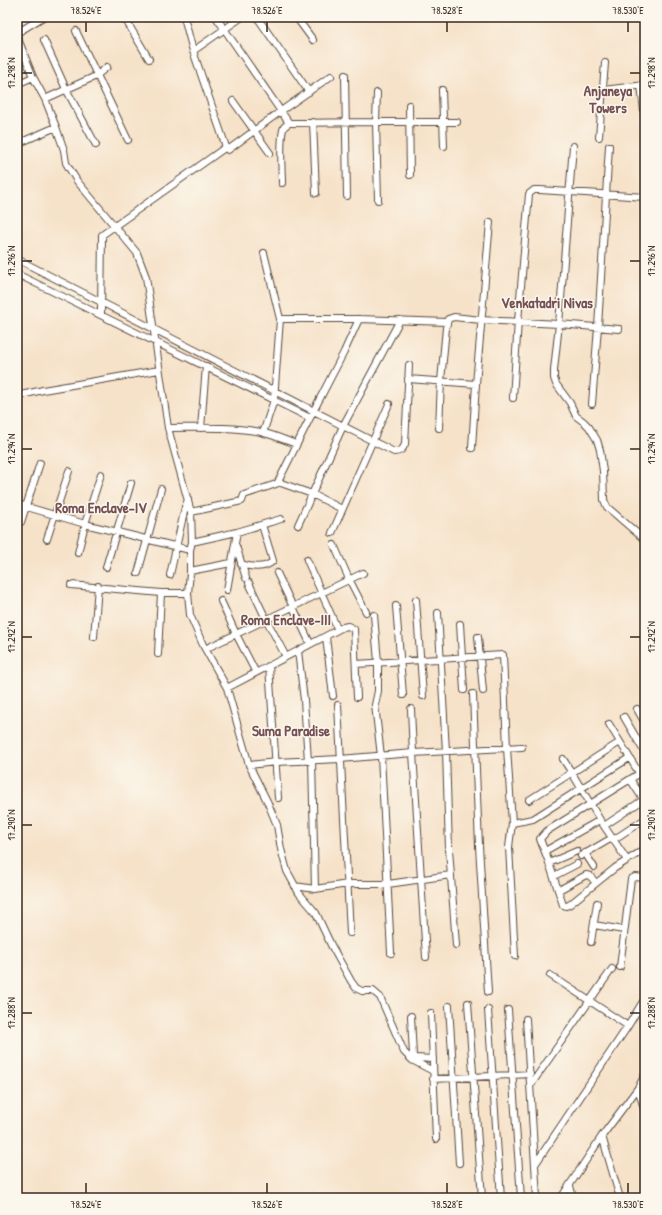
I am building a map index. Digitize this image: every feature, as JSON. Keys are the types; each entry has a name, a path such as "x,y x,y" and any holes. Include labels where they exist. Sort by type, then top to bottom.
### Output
{"street":[{"path":"17,33 43,17"},
{"path":"124,17 148,59"},
{"path":"184,17 193,51 228,150 331,76"},
{"path":"216,17 289,123"},
{"path":"193,51 242,17"},
{"path":"256,17 309,92"},
{"path":"296,17 313,40"},
{"path":"76,32 128,140"},
{"path":"17,36 33,77 45,99 56,127 64,150 66,163 77,181 137,254 146,277 168,428 191,512 192,542 190,550 188,593 190,615 205,649 227,688 249,765 277,825 285,867 295,886 316,913 331,945 356,988 362,991 373,991 380,997 404,1052 412,1060 433,1072"},
{"path":"44,40 66,89 96,145"},
{"path":"599,137 605,64"},
{"path":"45,99 96,76 107,67"},
{"path":"346,75 347,196"},
{"path":"17,84 33,77"},
{"path":"603,90 643,85 645,120"},
{"path":"442,90 444,146"},
{"path":"378,93 376,122 378,200"},
{"path":"233,101 270,153"},
{"path":"409,105 410,175"},
{"path":"313,122 316,193"},
{"path":"282,183 283,132 286,125 289,123 457,122"},
{"path":"17,144 56,127"},
{"path":"573,146 554,378 556,384 570,403 576,416 589,427 597,440 603,471 604,500 607,506 645,540"},
{"path":"592,404 609,146"},
{"path":"101,314 102,235 114,225 226,147"},
{"path":"513,398 529,194 531,191 537,190 645,197"},
{"path":"472,448 490,222"},
{"path":"263,433 274,400 280,319 264,253"},
{"path":"17,259 394,452 402,451 404,447 409,365"},
{"path":"17,274 310,418"},
{"path":"439,428 448,319 454,317 619,329"},
{"path":"280,319 359,319 447,322"},
{"path":"191,512 242,502 244,495 278,482 344,352 359,319"},
{"path":"298,525 343,426 400,320"},
{"path":"201,428 206,366"},
{"path":"17,396 43,390 159,370"},
{"path":"408,379 476,384"},
{"path":"332,533 389,404"},
{"path":"168,428 244,429 263,433 296,444"},
{"path":"21,522 40,463"},
{"path":"47,539 69,471"},
{"path":"78,553 85,524 101,474"},
{"path":"278,482 312,494 342,509"},
{"path":"106,567 131,483"},
{"path":"138,573 161,489"},
{"path":"170,575 185,507 188,500"},
{"path":"17,504 85,524 190,550"},
{"path":"192,542 237,532 281,519"},
{"path":"241,564 254,567 269,565 272,561 262,524"},
{"path":"227,590 237,532"},
{"path":"235,544 247,581 284,653"},
{"path":"334,545 349,580 366,612"},
{"path":"307,560 336,626"},
{"path":"190,571 231,563"},
{"path":"277,573 310,641"},
{"path":"205,649 266,619 294,608 363,573"},
{"path":"71,585 98,586 161,593 188,593"},
{"path":"94,637 98,586"},
{"path":"158,654 161,593"},
{"path":"416,600 423,696"},
{"path":"221,601 254,669"},
{"path":"396,606 403,695"},
{"path":"438,613 451,875 456,945"},
{"path":"374,615 378,662 378,690 375,705 381,756 391,953"},
{"path":"460,624 464,690"},
{"path":"227,688 343,627 348,626 354,629 357,697"},
{"path":"326,637 333,696"},
{"path":"478,637 483,691"},
{"path":"298,651 310,761 315,888"},
{"path":"356,664 503,655 512,823 509,847 515,956"},
{"path":"269,666 278,798"},
{"path":"473,694 479,846 488,992"},
{"path":"338,705 350,933"},
{"path":"411,709 426,957"},
{"path":"637,709 645,723"},
{"path":"624,717 645,753"},
{"path":"609,724 639,773"},
{"path":"529,800 620,742"},
{"path":"249,765 276,762 522,747"},
{"path":"512,823 533,819 629,758"},
{"path":"563,759 600,820 627,860"},
{"path":"645,770 547,831 540,839 563,905 566,906 615,868 645,849"},
{"path":"604,826 644,801 630,779"},
{"path":"549,863 581,854 613,839 645,819"},
{"path":"545,851 600,820"},
{"path":"581,854 594,867"},
{"path":"554,876 577,864"},
{"path":"295,886 315,888 348,884 388,884 451,875"},
{"path":"558,890 586,875 590,876 596,883"},
{"path":"620,967 631,879 634,877 645,878"},
{"path":"591,942 597,903"},
{"path":"594,925 624,930"},
{"path":"530,1086 612,969"},
{"path":"550,975 628,1026"},
{"path":"468,1003 482,1198"},
{"path":"536,1163 642,1003"},
{"path":"449,1006 459,1163"},
{"path":"488,1010 501,1198"},
{"path":"508,1010 521,1198"},
{"path":"431,1013 436,1139"},
{"path":"411,1016 413,1056 415,1058 433,1059"},
{"path":"526,1019 537,1198"},
{"path":"434,1079 530,1074"},
{"path":"561,1198 602,1136 638,1088 645,1075"},
{"path":"638,1088 645,1112"},
{"path":"602,1136 620,1198"},
{"path":"570,1186 573,1198"}],"district":[{"name":"Anjaneya Towers","path":"608,100"},
{"name":"Venkatadri Nivas","path":"547,303"},
{"name":"Roma Enclave-IV","path":"101,508"},
{"name":"Roma Enclave-III","path":"286,620"},
{"name":"Suma Paradise","path":"291,731"}]}
